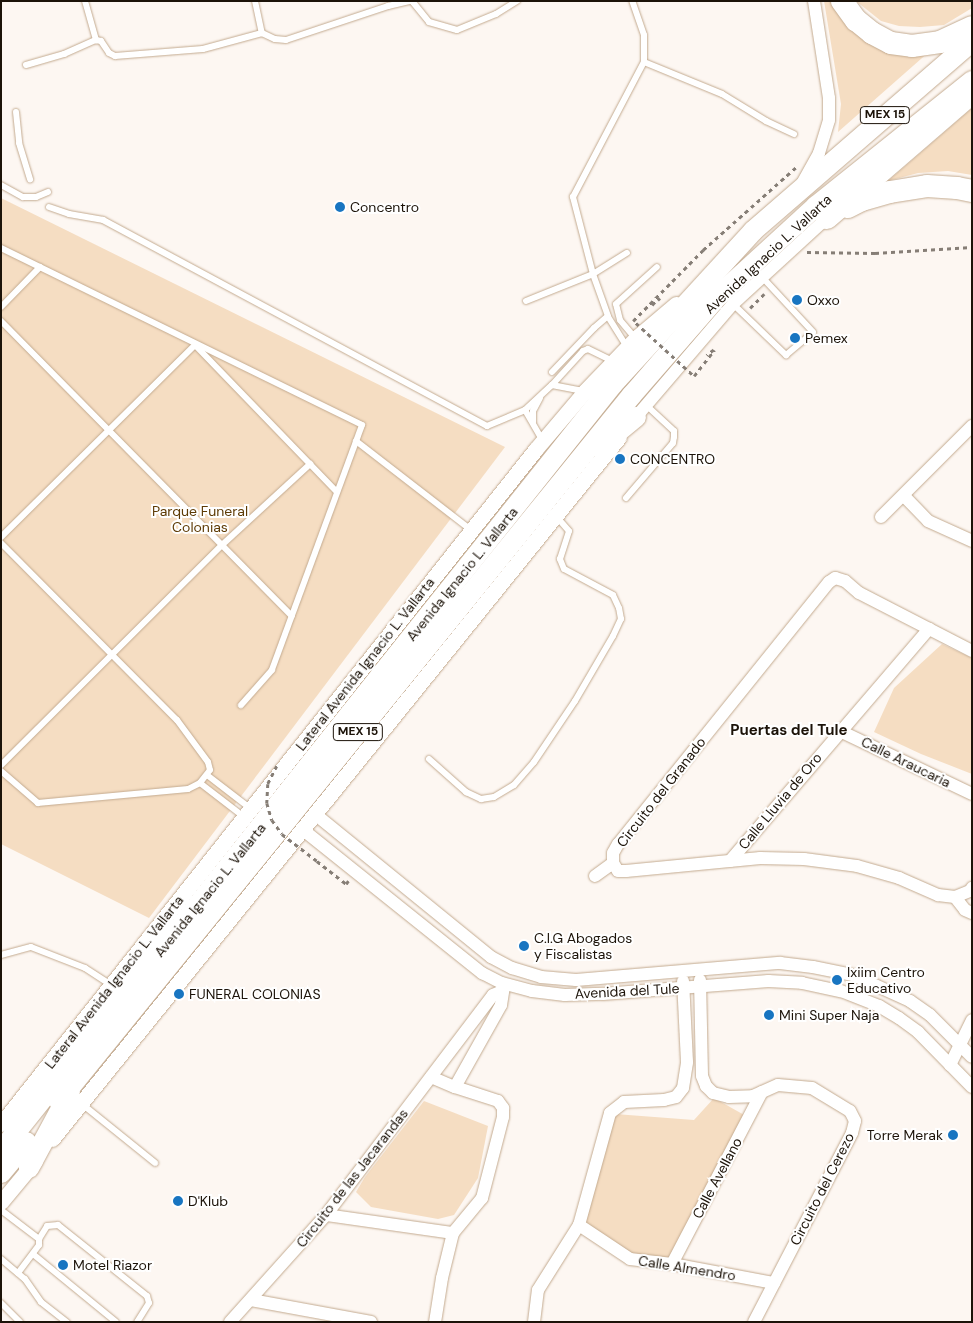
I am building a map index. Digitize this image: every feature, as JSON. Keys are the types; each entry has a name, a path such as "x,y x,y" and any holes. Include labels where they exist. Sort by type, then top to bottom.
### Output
{"highway":[{"path":"842,1 856,20 872,33 891,43 912,46 940,42 972,27"},
{"name":"Avenida Ignacio L. Vallarta","path":"1,1151 9,1128 613,384 713,272 753,231 799,189 972,41"},
{"name":"Avenida Ignacio L. Vallarta","path":"1,1173 632,395 816,206 972,81"},
{"path":"827,218 972,93"},
{"path":"827,218 862,200 890,192 927,186 972,191"},
{"path":"566,476 641,411"},
{"path":"29,1168 78,1078"},
{"path":"1,1145 9,1128"}],"street":[{"path":"799,189 820,154 828,120 829,98 814,1"},
{"name":"Avenida Ignacio L. Vallarta","path":"641,411 726,300 762,277 827,218"},
{"name":"Lateral Avenida Ignacio L. Vallarta","path":"9,1128 111,985 543,441 585,391 632,343 713,272"},
{"path":"1,1202 641,411"},
{"path":"881,517 969,433"},
{"path":"904,496 928,522 972,541"},
{"name":"Circuito del Granado","path":"955,897 938,895 899,878 857,866 804,859 760,858 618,871 613,864 613,853 618,844 829,582 835,578 845,582 859,593 972,651"},
{"name":"Calle Lluvia de Oro","path":"730,861 929,629"},
{"name":"Calle Araucaria","path":"840,731 972,794"},
{"name":"Avenida del Tule","path":"315,814 491,956 512,968 541,977 576,980 780,963 814,967 853,975 910,1001 930,1015 972,1057"},
{"name":"Avenida del Tule","path":"302,829 503,988 565,995 768,981 802,983 841,991 879,1006 899,1018 918,1032 972,1087"},
{"path":"595,876 613,864"},
{"path":"972,888 970,891 955,897 965,910 972,913"},
{"name":"Circuito de las Jacarandas","path":"455,1087 501,1006 503,988 512,968"},
{"path":"686,1077 702,1076 700,970"},
{"path":"534,1322 538,1290 579,1226 610,1113 624,1102 664,1100 676,1097 683,1088 686,1077 683,971"},
{"name":"Circuito de las Jacarandas","path":"230,1322 326,1215 493,995 503,988"},
{"path":"950,1065 972,1020"},
{"path":"472,1024 487,1032"},
{"path":"449,1055 468,1065"},
{"path":"962,1077 972,1057"},
{"name":"Circuito del Cerezo","path":"702,1076 706,1086 712,1092 729,1096 753,1096 778,1086 812,1088 850,1110 855,1121 852,1133 754,1322"},
{"path":"431,1077 498,1101 503,1108 503,1117 482,1198 453,1233 442,1278 435,1322"},
{"name":"Calle Avellano","path":"672,1264 762,1092"},
{"path":"326,1215 453,1233"},
{"name":"Calle Almendro","path":"579,1226 630,1259 672,1264 774,1283"},
{"path":"251,1300 371,1322"}],"lane":[{"path":"85,1 96,40"},
{"path":"255,1 262,33"},
{"path":"26,65 64,54 96,40 101,41 110,53 115,56 203,49 262,33 275,39 286,40 411,1 428,22 458,30 496,14 517,1"},
{"path":"632,1 644,35 644,62 573,198 608,316 632,343"},
{"path":"644,62 722,94 766,121 794,134"},
{"path":"16,112 19,144 30,179"},
{"path":"1,185 23,197 36,197 48,192"},
{"path":"49,207 69,214 103,220 487,426 525,410 588,349 614,361"},
{"path":"1,248 362,425 272,670 241,705"},
{"path":"526,301 594,274 627,252"},
{"path":"1,307 40,267"},
{"path":"632,343 620,320 616,304 657,267"},
{"path":"726,300 744,314 786,355 813,332 762,277"},
{"path":"552,372 608,316"},
{"path":"1,321 292,616"},
{"path":"1,537 194,344"},
{"path":"194,344 337,492"},
{"path":"552,385 585,391"},
{"path":"534,426 533,412 541,395"},
{"path":"525,410 543,441"},
{"path":"626,498 673,443 674,431 641,411"},
{"path":"356,442 471,530"},
{"path":"1,765 222,545 310,464"},
{"path":"429,759 466,792 481,799 494,797 514,785 534,762 613,636 620,619 613,595 564,569 560,558 568,531 556,516"},
{"path":"1,543 177,720 208,762 210,770 200,783 188,789 38,803 1,771"},
{"path":"207,775 247,813"},
{"path":"200,783 247,813"},
{"path":"1,955 31,947 85,968 111,985"},
{"path":"81,1103 154,1163"},
{"path":"1,1210 38,1239 39,1245 18,1273"},
{"path":"38,1239 48,1226 58,1225 147,1296 149,1303 136,1322"},
{"path":"33,1254 116,1322"},
{"path":"1,1259 18,1273 41,1302 67,1322"},
{"path":"1,1303 20,1322"}],"path":[{"path":"802,258 808,252 875,254 972,247"},
{"path":"744,314 772,287"},
{"path":"636,323 694,376 714,350 693,369"},
{"path":"704,354 711,348"},
{"path":"277,766 268,784 267,803 272,820 282,834 317,861"}],"green space":[{"path":"824,1 830,1 846,24 930,51 838,132 841,104"},
{"path":"856,1 972,1 972,8 944,25 899,26 881,21"},
{"path":"972,108 972,175 948,171 918,173 888,181"},
{"name":"Parque Funeral Colonias","path":"1,198 505,447 149,918 1,844"},
{"path":"942,644 972,658 972,774 921,754 874,732 894,688"},
{"path":"714,1098 746,1116 671,1259 635,1255 583,1224 615,1114 694,1120"},
{"path":"424,1101 488,1126 478,1178 454,1215 438,1219 371,1207 356,1192 365,1177"}],"place":[{"name":"Concentro","path":"340,207"},
{"name":"Oxxo","path":"797,300"},
{"name":"Pemex","path":"795,338"},
{"name":"CONCENTRO","path":"620,459"},
{"name":"C.I.G Abogados y Fiscalistas","path":"524,946"},
{"name":"Ixiim Centro Educativo","path":"837,980"},
{"name":"FUNERAL COLONIAS","path":"179,994"},
{"name":"Mini Super Naja","path":"769,1015"},
{"name":"Torre Merak","path":"953,1135"},
{"name":"D'Klub","path":"178,1201"},
{"name":"Motel Riazor","path":"63,1265"}],"district":[{"name":"Puertas del Tule","path":"789,731"}]}
